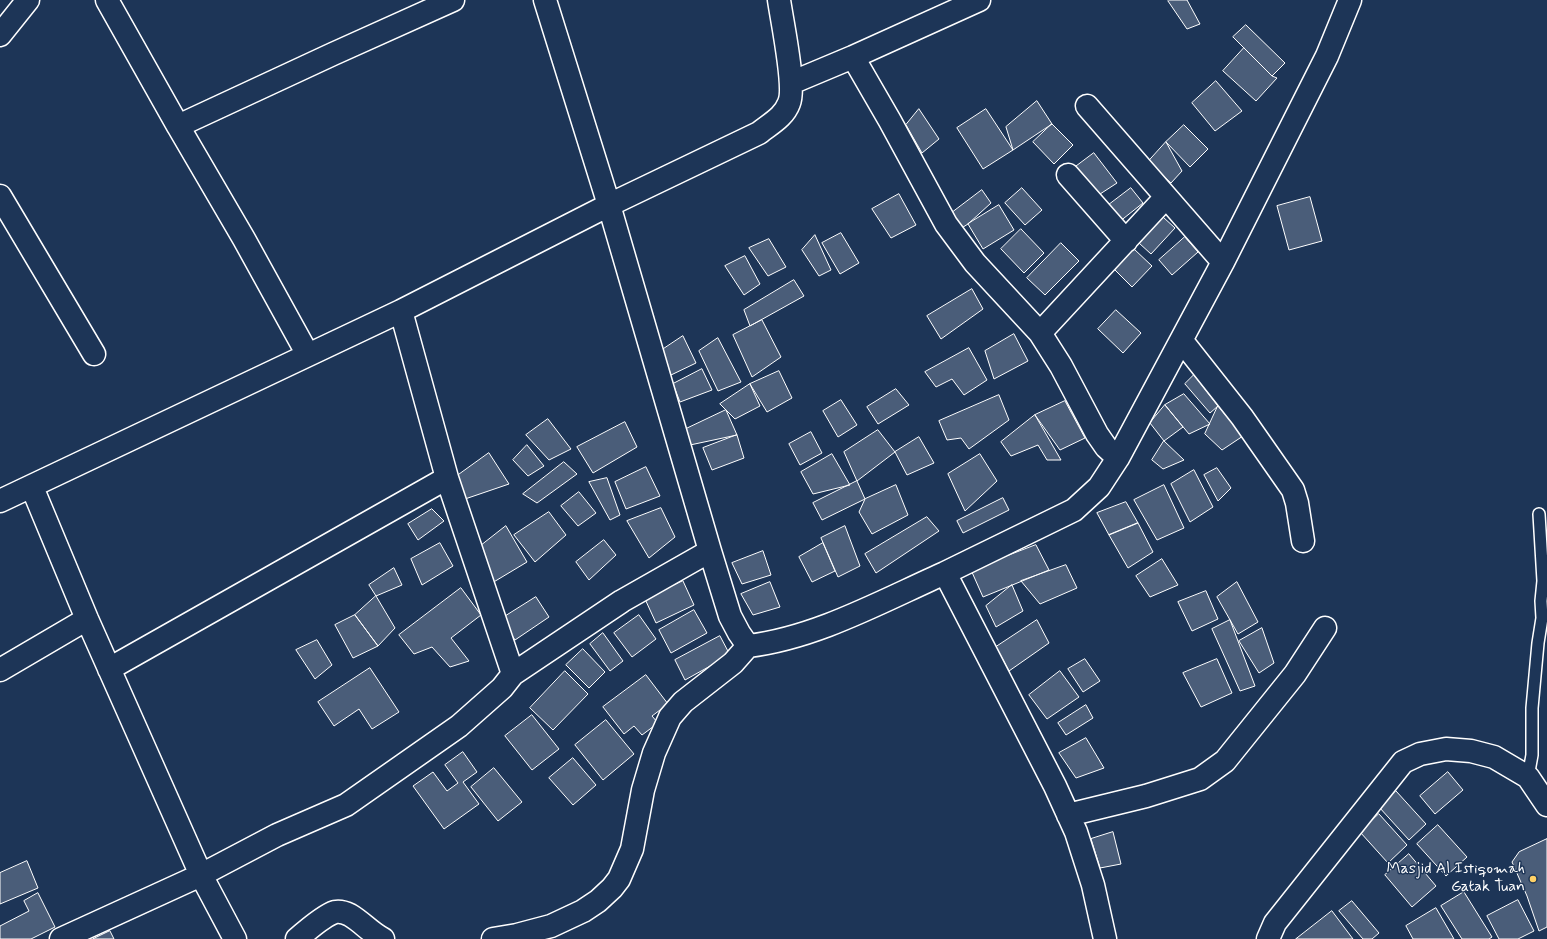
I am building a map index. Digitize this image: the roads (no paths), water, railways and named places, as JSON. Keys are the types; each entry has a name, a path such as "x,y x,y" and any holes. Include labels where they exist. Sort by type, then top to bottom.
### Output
{"street":[{"path":"0,35 28,0"},
{"path":"107,0 308,355"},
{"path":"178,126 453,0"},
{"path":"545,0 610,206 710,552 730,616 748,646"},
{"path":"0,501 401,311 759,133 778,119 790,102 791,83 779,0"},
{"path":"791,83 853,57 979,0"},
{"path":"493,939 551,926 583,911 598,901 612,888 619,879 632,849 643,790 654,753 670,717 683,702 733,664 748,646 768,644 786,639 822,627 870,608 1074,510 1099,487 1107,446 1182,341 1215,252 1327,56 1350,0"},
{"path":"853,57 946,224 975,263 1040,333 1061,366 1107,446"},
{"path":"1087,106 1215,252"},
{"path":"1068,175 1126,241"},
{"path":"0,196 94,354"},
{"path":"1040,333 1166,197"},
{"path":"401,311 447,478 513,674"},
{"path":"1182,341 1242,417 1293,490 1297,503 1303,541"},
{"path":"109,669 447,478"},
{"path":"32,487 87,619 201,875 235,939"},
{"path":"61,939 201,875 276,835 346,805 459,726 502,688 513,674 622,601 710,552"},
{"path":"937,577 1051,778 1076,832 1093,885 1105,939"},
{"path":"0,670 87,619"},
{"path":"1068,816 1146,796 1200,779 1225,761 1295,674 1326,628"},
{"path":"1268,939 1275,923 1403,762 1420,754 1446,749 1471,751 1494,757 1528,777 1547,805"},
{"path":"297,939 307,930 335,912 342,912 350,915 371,932 383,939"}],"lane":[{"path":"1528,777 1532,755 1532,708 1538,643 1542,618 1541,601 1543,581 1539,514"}],"place":[{"name":"Masjid Al Istiqomah Gatak Tuan","path":"1533,879"}]}
